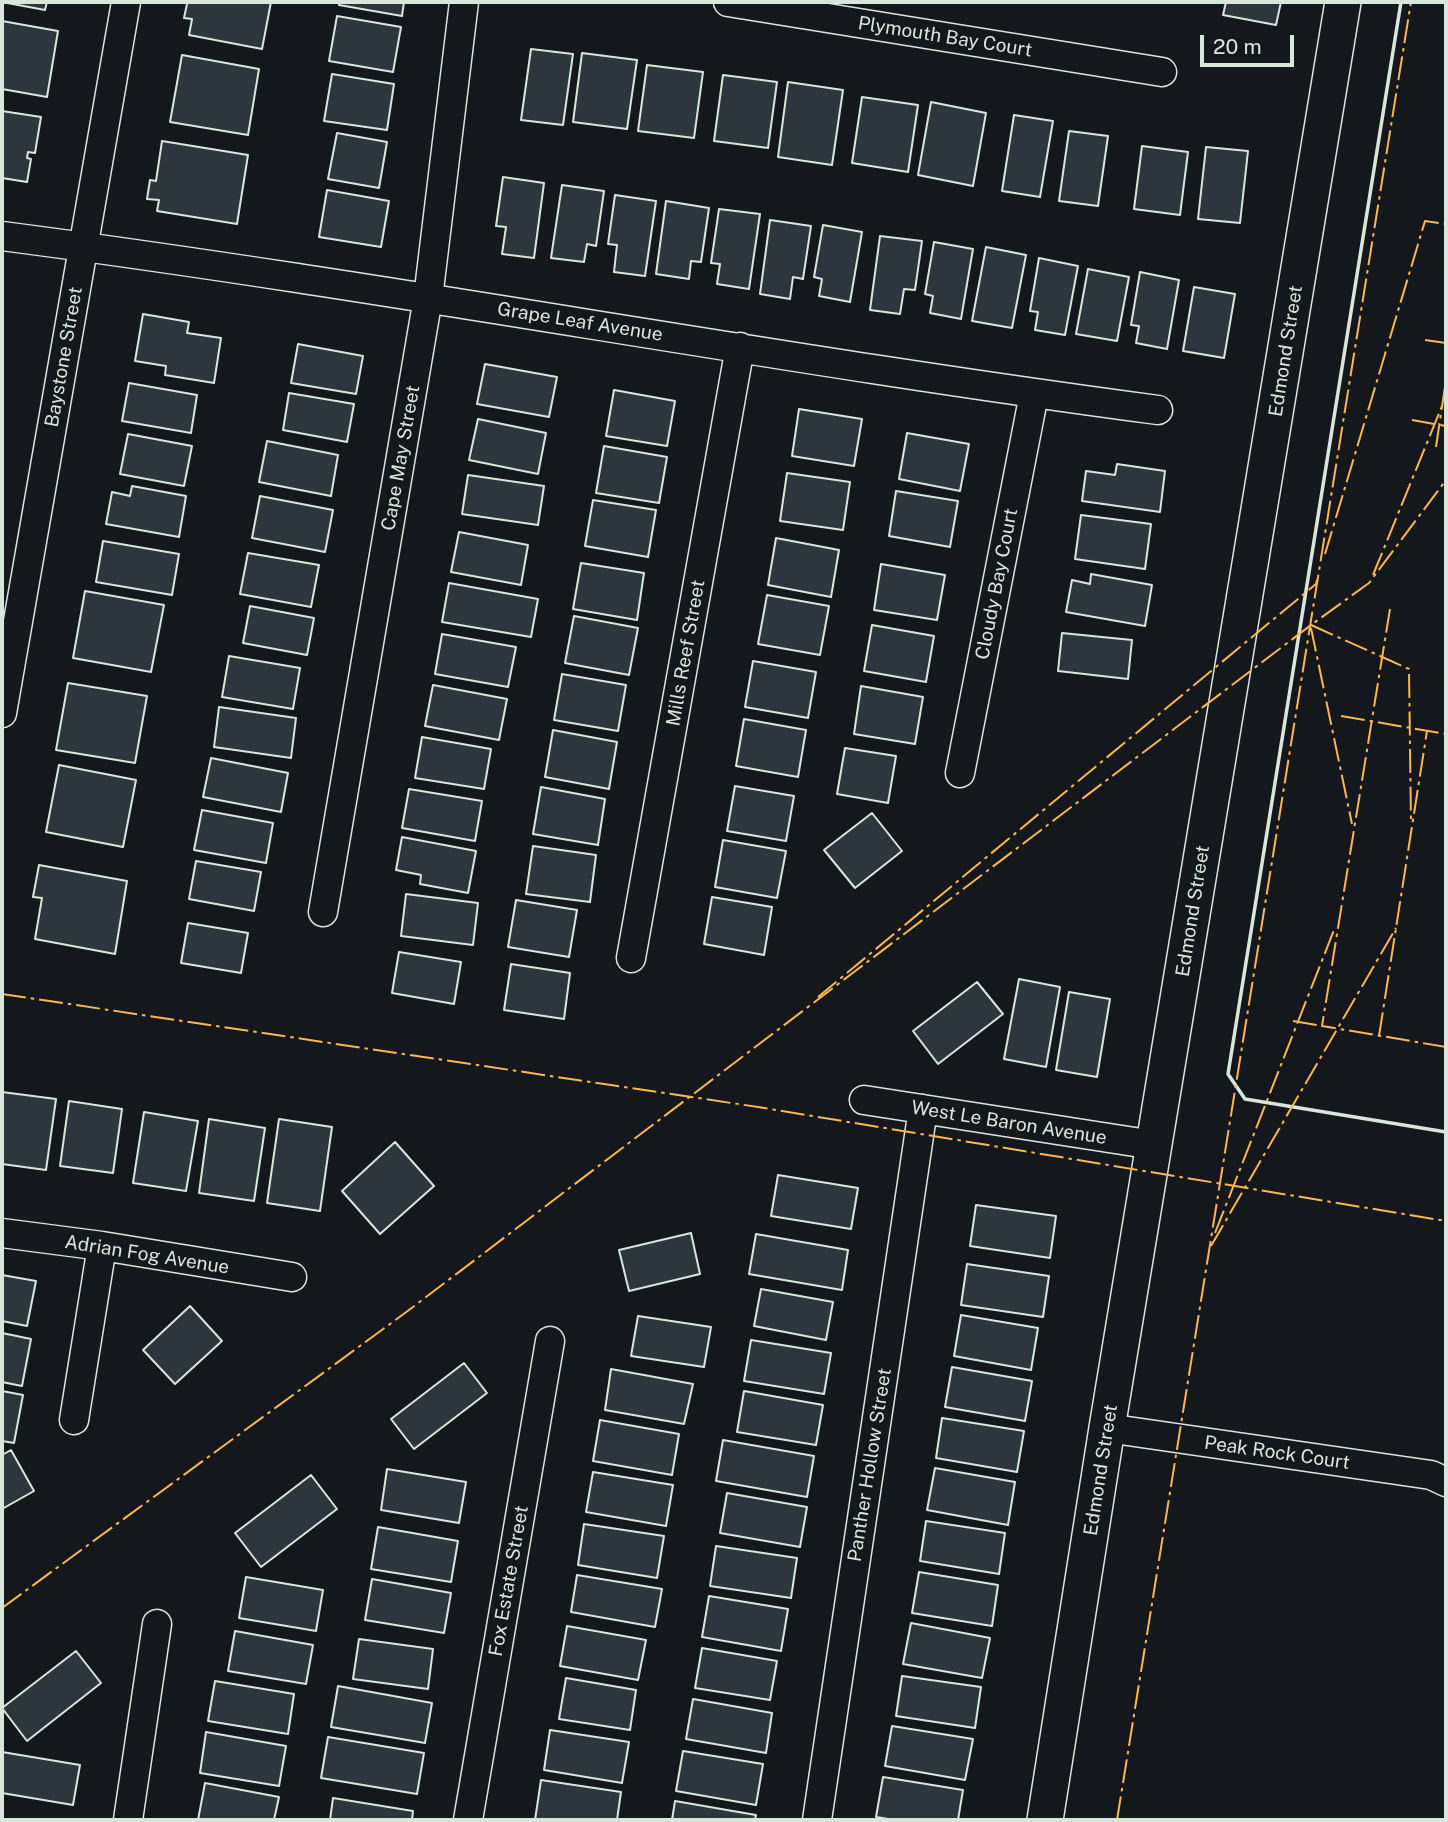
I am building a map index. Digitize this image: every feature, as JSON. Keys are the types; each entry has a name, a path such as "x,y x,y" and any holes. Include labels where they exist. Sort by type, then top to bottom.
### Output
{"street":[{"name":"Baystone Street","path":"2,713 126,2"},
{"name":"Cape May Street","path":"323,912 428,298 464,2"},
{"name":"Plymouth Bay Court","path":"728,2 1162,72"},
{"name":"Edmond Street","path":"1045,1820 1107,1428 1343,2"},
{"name":"Grape Leaf Avenue","path":"2,236 428,298 1034,394 1158,410"},
{"name":"Mills Reef Street","path":"631,958 740,347"},
{"name":"Cloudy Bay Court","path":"960,774 1034,394"},
{"name":"West Le Baron Avenue","path":"864,1100 1154,1145"},
{"name":"Panther Hollow Street","path":"817,1820 923,1109"},
{"name":"Adrian Fog Avenue","path":"2,1233 292,1277"},
{"path":"74,1420 102,1247"},
{"name":"Fox Estate Street","path":"468,1820 550,1341"},
{"name":"Peak Rock Court","path":"1107,1428 1431,1475 1446,1482"},
{"path":"128,1820 157,1623"}],"building":[{"path":"2,2 47,2 45,10"},
{"path":"184,2 271,2 262,49 189,35 192,19 184,18 187,4"},
{"path":"339,2 404,2 402,16 339,5"},
{"path":"1226,2 1281,2 1276,25 1223,15"},
{"path":"337,16 401,27 393,72 329,61"},
{"path":"2,21 58,31 47,97 2,89"},
{"path":"531,49 573,54 563,125 521,120"},
{"path":"582,53 637,60 627,129 573,122"},
{"path":"182,55 259,69 248,135 170,122"},
{"path":"647,65 703,72 694,138 638,131"},
{"path":"332,74 394,84 387,130 324,121"},
{"path":"723,75 777,82 768,148 714,141"},
{"path":"788,82 843,90 832,165 778,157"},
{"path":"862,97 918,105 908,172 852,163"},
{"path":"931,102 986,113 973,186 918,175"},
{"path":"2,111 41,117 35,153 28,152 27,158 31,159 27,182 2,178"},
{"path":"1014,115 1053,121 1040,197 1002,191"},
{"path":"1069,131 1108,136 1098,206 1059,201"},
{"path":"337,133 387,142 379,188 328,179"},
{"path":"162,141 248,155 237,224 157,211 159,200 147,199 150,180 156,181"},
{"path":"1142,146 1188,152 1180,215 1134,209"},
{"path":"1206,147 1248,151 1240,223 1198,219"},
{"path":"503,177 544,183 534,258 502,254 506,227 496,226"},
{"path":"562,185 604,191 596,246 587,244 584,262 551,258"},
{"path":"327,190 389,201 381,247 319,237"},
{"path":"615,195 656,201 645,276 614,272 617,245 608,244"},
{"path":"666,201 709,208 701,262 691,261 689,279 656,274"},
{"path":"719,209 760,214 749,289 717,284 720,264 711,263"},
{"path":"770,220 811,226 803,279 793,277 790,299 760,294"},
{"path":"823,225 862,232 850,302 819,296 822,279 814,277"},
{"path":"880,236 922,241 915,290 904,289 900,314 870,310"},
{"path":"934,242 973,249 961,319 930,313 933,296 925,294"},
{"path":"986,247 1026,255 1012,328 972,321"},
{"path":"1039,258 1078,266 1065,335 1035,330 1038,312 1030,311"},
{"path":"1088,269 1129,277 1117,341 1076,334"},
{"path":"1140,272 1179,280 1167,349 1136,343 1139,326 1131,325"},
{"path":"1194,287 1235,294 1224,358 1183,351"},
{"path":"143,314 189,322 187,333 221,338 214,383 165,375 166,366 135,361"},
{"path":"298,344 363,356 356,394 291,383"},
{"path":"485,364 557,377 549,417 477,404"},
{"path":"129,383 197,395 191,433 122,421"},
{"path":"614,390 675,401 667,446 606,436"},
{"path":"289,393 354,404 347,442 283,430"},
{"path":"799,409 862,419 854,466 792,456"},
{"path":"478,419 546,433 538,474 469,460"},
{"path":"907,433 969,444 960,491 899,479"},
{"path":"128,434 192,446 184,486 120,474"},
{"path":"267,441 338,455 331,496 259,482"},
{"path":"604,446 667,457 659,503 596,493"},
{"path":"1117,464 1165,471 1160,512 1082,501 1086,471 1115,475"},
{"path":"787,473 850,482 843,530 780,521"},
{"path":"468,475 544,486 538,525 462,514"},
{"path":"132,486 186,496 179,537 106,524 112,492 130,496"},
{"path":"896,491 958,501 950,547 889,536"},
{"path":"260,496 333,510 325,552 252,538"},
{"path":"593,500 656,510 648,557 585,546"},
{"path":"1081,515 1151,524 1145,569 1075,559"},
{"path":"459,532 528,545 521,585 451,572"},
{"path":"776,538 839,550 831,597 768,585"},
{"path":"103,541 179,554 172,595 96,582"},
{"path":"248,553 319,565 311,607 240,594"},
{"path":"581,563 644,573 637,620 573,609"},
{"path":"881,564 945,575 937,620 874,610"},
{"path":"1091,574 1152,585 1145,626 1066,612 1072,580 1090,584"},
{"path":"449,583 538,599 531,637 442,622"},
{"path":"85,591 164,605 151,672 73,658"},
{"path":"767,595 829,606 820,655 758,644"},
{"path":"250,606 314,618 307,655 243,643"},
{"path":"574,616 638,628 629,675 565,663"},
{"path":"872,625 934,636 926,682 864,671"},
{"path":"1062,633 1132,640 1128,679 1058,671"},
{"path":"442,634 516,647 508,687 435,674"},
{"path":"229,656 300,668 293,709 222,697"},
{"path":"753,661 816,672 808,718 745,707"},
{"path":"562,674 626,685 618,731 554,720"},
{"path":"68,683 147,696 135,763 56,750"},
{"path":"433,685 507,699 499,740 425,726"},
{"path":"861,686 923,697 915,744 854,734"},
{"path":"219,707 296,718 291,758 214,747"},
{"path":"744,719 806,730 798,777 736,766"},
{"path":"553,730 617,742 609,789 545,777"},
{"path":"422,737 491,749 484,789 415,778"},
{"path":"845,748 896,756 888,803 837,794"},
{"path":"211,758 288,773 281,812 203,797"},
{"path":"59,765 136,780 123,847 46,832"},
{"path":"735,786 794,796 786,841 727,831"},
{"path":"541,787 605,799 598,845 533,834"},
{"path":"409,789 482,801 475,841 402,828"},
{"path":"202,810 273,823 266,863 194,850"},
{"path":"872,813 902,851 855,888 824,850"},
{"path":"402,837 476,851 468,893 420,884 421,875 396,870"},
{"path":"723,840 786,851 777,898 715,887"},
{"path":"533,846 596,855 590,902 526,894"},
{"path":"196,861 261,872 254,911 189,899"},
{"path":"39,865 127,881 115,954 35,939 42,898 33,897"},
{"path":"406,894 478,903 473,945 401,936"},
{"path":"712,897 772,907 764,955 704,944"},
{"path":"516,900 577,910 569,957 508,947"},
{"path":"188,923 248,933 241,973 181,963"},
{"path":"399,952 461,962 454,1004 392,993"},
{"path":"511,964 570,973 564,1019 504,1010"},
{"path":"1019,979 1060,987 1046,1067 1004,1059"},
{"path":"977,982 1003,1014 938,1064 913,1031"},
{"path":"1069,992 1110,999 1097,1077 1056,1070"},
{"path":"2,1092 56,1099 46,1170 2,1164"},
{"path":"69,1101 122,1109 113,1173 60,1166"},
{"path":"144,1112 198,1121 186,1191 133,1183"},
{"path":"209,1119 265,1128 254,1201 199,1193"},
{"path":"279,1119 332,1127 320,1211 267,1203"},
{"path":"395,1142 434,1186 380,1234 342,1191"},
{"path":"778,1175 858,1188 851,1229 771,1216"},
{"path":"976,1205 1056,1216 1050,1258 970,1246"},
{"path":"691,1233 700,1274 629,1291 619,1250"},
{"path":"756,1234 848,1250 842,1290 749,1274"},
{"path":"967,1264 1049,1276 1043,1317 961,1305"},
{"path":"2,1275 36,1281 27,1326 2,1321"},
{"path":"761,1289 833,1302 826,1340 754,1326"},
{"path":"190,1306 222,1341 175,1384 143,1350"},
{"path":"961,1315 1038,1328 1031,1370 954,1356"},
{"path":"638,1316 711,1327 704,1367 631,1356"},
{"path":"2,1333 31,1339 22,1386 2,1382"},
{"path":"751,1340 831,1353 824,1394 744,1381"},
{"path":"464,1363 487,1393 414,1449 391,1419"},
{"path":"952,1367 1032,1381 1025,1421 945,1407"},
{"path":"611,1369 693,1384 684,1424 605,1410"},
{"path":"2,1391 23,1395 14,1443 2,1441"},
{"path":"744,1391 823,1405 816,1445 737,1432"},
{"path":"942,1418 1024,1431 1017,1472 936,1458"},
{"path":"600,1420 679,1434 672,1475 593,1461"},
{"path":"723,1440 814,1456 807,1497 716,1481"},
{"path":"11,1450 34,1491 2,1509 2,1455"},
{"path":"935,1468 1015,1482 1008,1525 927,1510"},
{"path":"387,1469 466,1482 459,1523 381,1510"},
{"path":"593,1472 673,1485 666,1526 586,1512"},
{"path":"311,1475 337,1509 261,1567 235,1533"},
{"path":"727,1493 807,1507 800,1547 720,1533"},
{"path":"926,1521 1005,1533 999,1574 920,1561"},
{"path":"584,1524 664,1536 657,1578 578,1565"},
{"path":"378,1527 458,1541 451,1582 371,1569"},
{"path":"716,1546 797,1558 791,1598 710,1586"},
{"path":"919,1572 998,1585 992,1626 912,1613"},
{"path":"577,1575 662,1589 655,1627 571,1612"},
{"path":"246,1577 323,1590 316,1631 239,1618"},
{"path":"372,1579 451,1593 444,1633 365,1620"},
{"path":"709,1596 788,1609 781,1651 702,1637"},
{"path":"911,1623 990,1638 982,1678 903,1664"},
{"path":"567,1626 646,1640 638,1680 560,1666"},
{"path":"235,1631 313,1645 306,1684 228,1671"},
{"path":"359,1639 433,1649 428,1689 353,1679"},
{"path":"702,1648 777,1661 770,1700 695,1688"},
{"path":"76,1651 101,1683 27,1741 2,1708"},
{"path":"902,1676 981,1687 975,1728 896,1716"},
{"path":"566,1678 636,1690 630,1730 559,1719"},
{"path":"215,1681 294,1694 288,1734 208,1721"},
{"path":"338,1686 432,1703 425,1743 331,1727"},
{"path":"693,1699 772,1713 766,1753 686,1739"},
{"path":"892,1726 973,1739 965,1780 885,1766"},
{"path":"550,1730 629,1742 622,1783 544,1770"},
{"path":"206,1732 286,1746 279,1786 200,1773"},
{"path":"328,1737 424,1753 417,1794 321,1778"},
{"path":"683,1751 763,1764 756,1805 676,1791"},
{"path":"2,1752 80,1765 73,1805 2,1793"},
{"path":"883,1777 963,1790 958,1820 894,1820 876,1817"},
{"path":"541,1780 621,1792 617,1820 535,1820"},
{"path":"205,1783 279,1797 274,1820 198,1820"},
{"path":"333,1798 413,1811 412,1820 330,1820"},
{"path":"675,1801 756,1815 755,1820 672,1820"}],"wall":[{"path":"1401,2 1228,1074 1245,1099 1446,1132"}],"power":[{"path":"1117,1820 1411,2"},
{"path":"1325,554 1425,221 1446,224"},
{"path":"1425,340 1446,343"},
{"path":"1436,447 1446,380"},
{"path":"1373,575 1442,406"},
{"path":"1412,420 1446,426"},
{"path":"2,1608 405,1313 1369,583 1446,480"},
{"path":"818,997 1316,584 1317,580"},
{"path":"1390,609 1322,1026 1446,1047"},
{"path":"1311,625 1409,669 1411,823"},
{"path":"1311,628 1352,824"},
{"path":"1341,716 1446,734"},
{"path":"1379,1036 1427,731"},
{"path":"1211,1246 1396,928"},
{"path":"1215,1233 1334,930"},
{"path":"2,994 758,1107 1446,1221"},
{"path":"1293,1021 1322,1026"}]}
